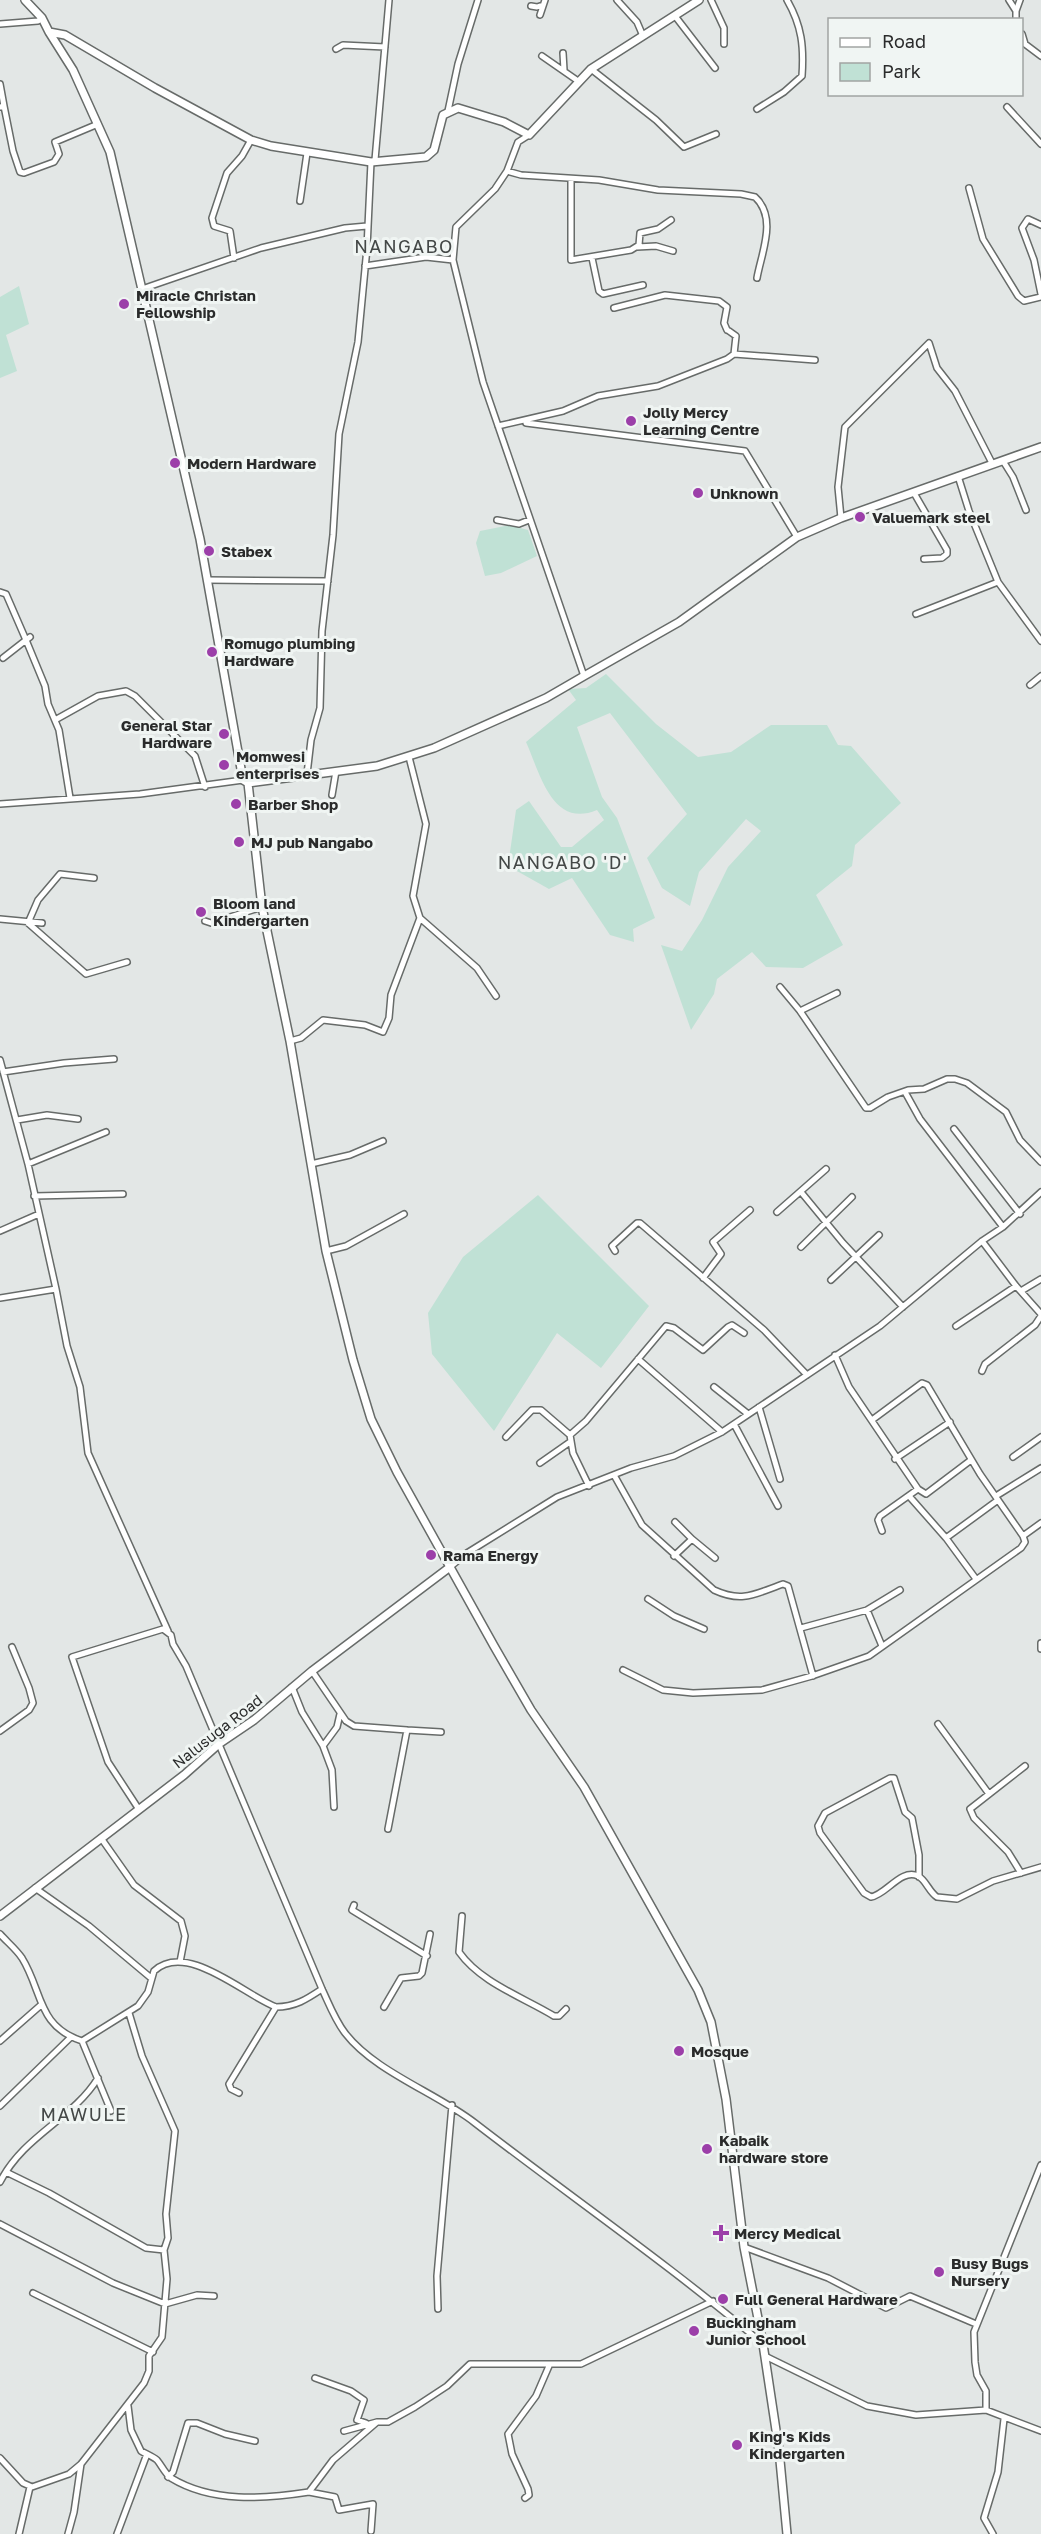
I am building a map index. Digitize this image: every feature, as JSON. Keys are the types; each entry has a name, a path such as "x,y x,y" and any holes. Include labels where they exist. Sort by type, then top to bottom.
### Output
{"street":[{"path":"26,0 42,18 73,70 110,152 216,616 246,781 262,907 290,1041 326,1251 353,1360 371,1419 386,1452 531,1710 584,1787 698,1990 711,2022 734,2151 744,2247 765,2356 787,2534"},
{"path":"307,774 311,740 320,708 322,631 339,434 358,342 389,0"},
{"path":"448,111 478,0"},
{"path":"617,0 637,22 643,36"},
{"path":"584,676 483,382 453,260 456,227 495,189 507,171 518,142 529,135 578,81 591,69 699,0"},
{"path":"711,0 724,28 724,44"},
{"path":"757,109 784,92 802,76 804,51 800,23 787,0"},
{"path":"1009,0 1016,11"},
{"path":"1016,18 1020,0"},
{"path":"531,6 537,7 544,2"},
{"path":"540,15 544,2"},
{"path":"675,16 715,68"},
{"path":"0,24 38,21 42,18"},
{"path":"49,32 65,35 155,88 251,140 307,153 373,161 415,158 430,154 434,150 443,115 459,108 472,110 504,122 529,135"},
{"path":"1023,37 1025,44 1041,56"},
{"path":"336,49 343,45 385,47"},
{"path":"563,53 564,70"},
{"path":"542,56 578,81"},
{"path":"591,69 656,120 684,147 716,134"},
{"path":"0,84 2,107 20,172 24,173 54,162 59,154 55,142 98,124"},
{"path":"1007,107 1041,144"},
{"path":"234,258 230,231 214,226 212,219 227,173 242,156 251,140"},
{"path":"300,201 307,153"},
{"path":"507,171 521,175 754,197 762,208 766,232 766,243 757,279"},
{"path":"571,179 569,259 575,261 637,247 656,246 673,251"},
{"path":"969,188 983,239 1018,296 1024,301 1041,296 1034,260 1022,228 1028,219 1041,225"},
{"path":"637,247 640,233 658,229 671,220"},
{"path":"142,289 261,248 345,228 367,226"},
{"path":"365,266 426,257 453,260"},
{"path":"592,258 599,291 603,294 643,285"},
{"path":"498,426 563,411 598,396 658,386 728,359 734,354 736,336 728,331 724,323 727,307 722,302 665,295 614,308"},
{"path":"841,518 838,487 845,427 929,343 937,368 965,409 992,463"},
{"path":"734,354 815,360"},
{"path":"522,422 745,451 797,537"},
{"path":"0,804 205,787 377,766 409,757 546,698 679,622 797,537 841,518 1041,447"},
{"path":"1003,461 1013,477 1026,510"},
{"path":"958,476 969,511 998,582 1041,640"},
{"path":"914,493 947,550 942,558 924,559"},
{"path":"497,520 519,524 529,520"},
{"path":"207,580 281,581 313,578 328,581"},
{"path":"916,614 998,582"},
{"path":"0,592 6,594 28,639 55,720 68,777 70,798"},
{"path":"3,658 28,639"},
{"path":"1030,685 1041,676"},
{"path":"55,720 98,696 126,691 135,696 195,756 201,768 205,787"},
{"path":"409,757 426,824 413,896 420,918 477,968 496,996"},
{"path":"332,795 336,771"},
{"path":"28,923 38,900 60,874 94,878"},
{"path":"205,921 211,923 262,907"},
{"path":"290,1041 301,1038 323,1020 366,1025 383,1032 390,1018 389,1005 394,985 420,918"},
{"path":"0,919 28,923 42,922"},
{"path":"28,923 86,974 127,962"},
{"path":"780,987 800,1011 866,1108 888,1097 924,1089 948,1079 967,1083 1006,1112 1020,1140 1041,1162"},
{"path":"800,1011 837,993"},
{"path":"2,1070 114,1059"},
{"path":"0,1060 28,1164 67,1346 80,1387 88,1453 220,1743 322,1989 346,2034 368,2055 452,2105 525,2164 713,2301 763,2344"},
{"path":"905,1092 920,1119 1003,1227"},
{"path":"17,1120 47,1115 78,1119"},
{"path":"954,1129 1020,1214"},
{"path":"28,1164 106,1132"},
{"path":"312,1164 342,1158 383,1141"},
{"path":"777,1212 826,1169"},
{"path":"801,1192 826,1223 903,1307"},
{"path":"450,1567 557,1497 614,1475 674,1456 722,1432 807,1376 903,1307 982,1240 1020,1214 1041,1192"},
{"path":"34,1196 123,1194"},
{"path":"801,1246 852,1197"},
{"path":"703,1278 721,1254 713,1242 750,1210"},
{"path":"0,1231 39,1214"},
{"path":"326,1251 345,1246 404,1214"},
{"path":"612,1246 636,1223 640,1223 764,1330 807,1376"},
{"path":"831,1280 879,1235"},
{"path":"982,1240 1041,1315 1035,1325 985,1364 982,1371"},
{"path":"1021,1291 1041,1279"},
{"path":"956,1326 1016,1286"},
{"path":"0,1298 56,1289"},
{"path":"589,1486 570,1442 570,1435 586,1420 666,1326 674,1328 703,1350 732,1325 744,1333"},
{"path":"836,1355 845,1381 895,1459 918,1489 926,1494 972,1460"},
{"path":"638,1359 722,1432"},
{"path":"623,1670 663,1690 693,1693 762,1690 812,1676 857,1662 1021,1548 1025,1542 1023,1536 972,1460 929,1388 922,1383 872,1420"},
{"path":"714,1387 748,1414"},
{"path":"759,1407 780,1479"},
{"path":"506,1437 532,1410 538,1409 570,1435"},
{"path":"895,1459 950,1422"},
{"path":"734,1424 777,1506"},
{"path":"1012,1457 1041,1437"},
{"path":"540,1463 570,1442"},
{"path":"946,1538 997,1498 1041,1468"},
{"path":"614,1475 642,1525 701,1581 728,1597 741,1598 783,1584 788,1586 812,1676"},
{"path":"882,1531 878,1518 918,1489"},
{"path":"909,1496 946,1538 976,1579"},
{"path":"675,1522 715,1558"},
{"path":"1023,1536 1041,1523"},
{"path":"674,1556 692,1539"},
{"name":"Nalusuga Road","path":"0,1916 201,1761 220,1743 254,1720 312,1671 450,1567"},
{"path":"801,1628 867,1610 900,1590"},
{"path":"648,1599 674,1616 704,1629"},
{"path":"867,1610 882,1646"},
{"path":"138,1808 108,1762 72,1657 163,1629 168,1631"},
{"path":"1041,1643 1041,1649"},
{"path":"0,1731 29,1710 33,1703 30,1688 12,1647"},
{"path":"312,1671 340,1714 354,1726 441,1732"},
{"path":"812,1676 821,1676"},
{"path":"292,1687 302,1712 323,1746 332,1770 334,1807"},
{"path":"323,1746 337,1727 340,1714"},
{"path":"938,1724 989,1794"},
{"path":"388,1829 406,1730"},
{"path":"1022,1873 1008,1852 970,1809 1025,1766"},
{"path":"919,1877 906,1876 878,1896 868,1896 820,1833 820,1820 825,1813 890,1778 894,1778 905,1812 912,1818 919,1855 919,1877 932,1894 957,1899 993,1881 1041,1867"},
{"path":"100,1838 134,1885 181,1921 185,1936 180,1962"},
{"path":"35,1888 89,1926 151,1978"},
{"path":"354,1905 352,1910 427,1956"},
{"path":"462,1916 459,1952 470,1964 488,1979 554,2016 559,2016 566,2009"},
{"path":"0,1934 21,1956 41,2005 53,2023 71,2037 82,2041 111,2111"},
{"path":"384,2007 401,1978 418,1976 422,1973 430,1934"},
{"path":"82,2041 129,2013 148,1992 151,1978 160,1966 180,1962 223,1977 276,2007 287,2007 302,2002 322,1989"},
{"path":"0,2040 41,2005"},
{"path":"239,2093 231,2089 229,2084 276,2007"},
{"path":"30,2487 69,2474 81,2464 144,2383 149,2371 149,2356 162,2337 167,2279 164,2250 168,2238 166,2214 175,2131 142,2056 129,2013"},
{"path":"0,2106 71,2037"},
{"path":"0,2182 16,2156 79,2100 98,2078"},
{"path":"438,2309 437,2276 452,2105"},
{"path":"986,2410 986,2391 977,2375 975,2362 976,2324 1000,2271 1041,2165"},
{"path":"6,2172 49,2193 146,2248 164,2250"},
{"path":"0,2224 113,2283 165,2304 197,2295 214,2296"},
{"path":"744,2247 828,2278 886,2308 910,2296 976,2324"},
{"path":"33,2293 153,2352"},
{"path":"344,2431 366,2423 388,2422 447,2386 470,2364 549,2366 581,2364 713,2301"},
{"path":"765,2356 867,2406 915,2415 986,2410 1004,2419 1021,2422 1041,2431"},
{"path":"525,2498 529,2495 528,2489 512,2454 508,2434 536,2396 549,2366"},
{"path":"315,2378 351,2391 364,2400 357,2420 366,2423"},
{"path":"128,2406 131,2430 141,2451 154,2457 168,2477 211,2494 266,2496 309,2492 335,2497 339,2510 373,2504 371,2531"},
{"path":"993,2534 984,2518 998,2472 1004,2419"},
{"path":"309,2492 333,2460 377,2422"},
{"path":"168,2477 173,2472 188,2423 197,2423 225,2434 255,2441"},
{"path":"117,2534 147,2454"},
{"path":"0,2459 30,2487"},
{"path":"68,2534 74,2512 81,2464"},
{"path":"19,2534 30,2487"}],"green space":[{"path":"19,286 29,324 6,335 17,371 0,378 0,297"},
{"path":"510,525 528,530 537,556 501,573 485,576 476,543 480,531"},
{"path":"606,674 656,724 698,757 731,752 771,725 827,725 838,745 851,746 901,803 855,845 852,866 816,895 843,945 803,968 766,967 752,952 717,979 714,994 691,1030 661,945 682,951 702,920 728,867 761,831 746,819 699,872 690,906 662,888 647,858 687,814 610,713 577,727 602,797 617,818 655,918 633,929 634,942 610,935 572,878 549,889 508,866 516,810 529,801 561,847 572,847 604,820 597,810 582,814 569,812 558,805 543,782 526,742 576,700 568,689 586,688"},
{"path":"538,1195 649,1306 601,1368 557,1333 494,1431 432,1354 428,1313 463,1257"}],"place":[{"name":"Miracle Christan Fellowship","path":"124,304"},
{"name":"Jolly Mercy Learning Centre","path":"631,421"},
{"name":"Modern Hardware","path":"175,463"},
{"name":"Unknown","path":"698,493"},
{"name":"Valuemark steel","path":"860,517"},
{"name":"Stabex","path":"209,551"},
{"name":"Romugo plumbing Hardware","path":"212,652"},
{"name":"General Star Hardware","path":"224,734"},
{"name":"Momwesi enterprises","path":"224,765"},
{"name":"Barber Shop","path":"236,804"},
{"name":"MJ pub Nangabo","path":"239,842"},
{"name":"Bloom land Kindergarten","path":"201,912"},
{"name":"Rama Energy","path":"431,1555"},
{"name":"Mosque","path":"679,2051"},
{"name":"Kabaik hardware store","path":"707,2149"},
{"name":"Mercy Medical","path":"721,2233"},
{"name":"Busy Bugs Nursery","path":"939,2272"},
{"name":"Full General Hardware","path":"723,2299"},
{"name":"Buckingham Junior School","path":"694,2331"},
{"name":"King's Kids Kindergarten","path":"737,2445"}],"district":[{"name":"NANGABO","path":"404,246"},
{"name":"NANGABO 'D'","path":"563,862"},
{"name":"MAWULE","path":"84,2114"}]}
